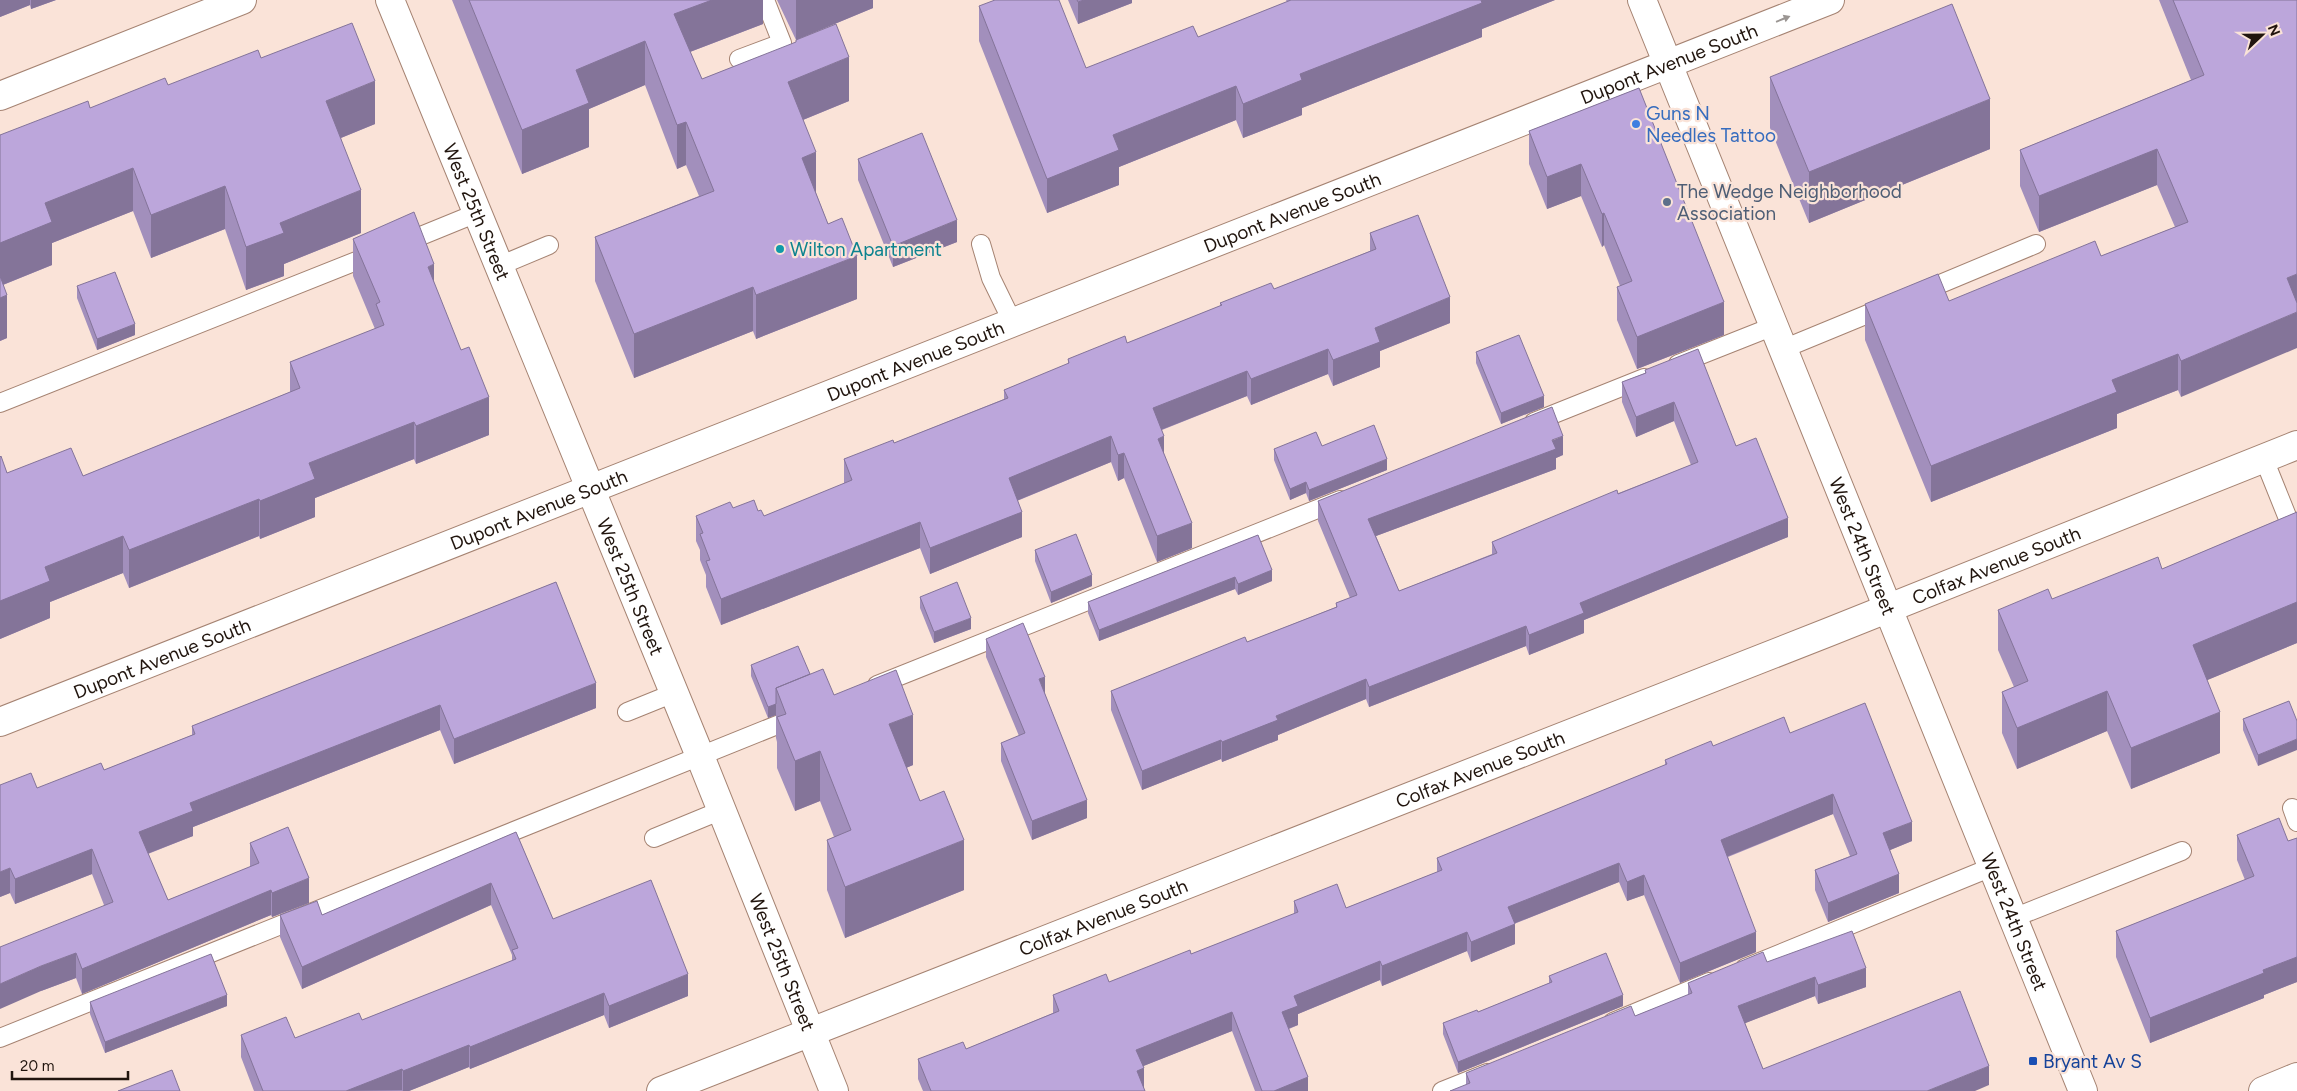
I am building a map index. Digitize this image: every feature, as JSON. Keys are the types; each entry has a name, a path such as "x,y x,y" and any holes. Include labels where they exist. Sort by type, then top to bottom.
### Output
{"street":[{"path":"0,96 242,0"},
{"name":"West 25th Street","path":"390,0 722,810 834,1091"},
{"name":"West 24th Street","path":"1642,0 2083,1091"},
{"name":"Dupont Avenue South","path":"0,722 1830,0"},
{"name":"Colfax Avenue South","path":"661,1091 1888,609 2297,445"}],"lane":[{"path":"738,59 782,43 765,0"},
{"path":"0,403 477,214"},
{"path":"981,244 992,278 1012,323"},
{"path":"1514,430 1778,338 1903,299 2036,244"},
{"path":"499,266 549,245"},
{"path":"2264,458 2297,541"},
{"path":"862,691 1357,493"},
{"path":"627,712 674,693"},
{"path":"0,1038 817,709"},
{"path":"654,838 722,810"},
{"path":"2013,918 2182,851"},
{"path":"1598,1028 1992,867"},
{"path":"1442,1091 1506,1065"}],"building":[{"path":"469,0 712,0 674,14 702,79 836,24 849,57 788,82 816,152 802,158 828,224 842,218 857,256 756,295 753,287 634,334 595,237 714,191 686,122 677,125 645,41 576,70 589,103 522,130"},
{"path":"995,0 1059,0 1086,68 1193,26 1198,37 1291,0 1481,0 1482,3 1300,74 1302,80 1243,104 1236,86 1113,135 1119,150 1047,179 979,6"},
{"path":"2173,0 2297,0 2297,274 2287,278 2297,303 2297,312 2181,361 2178,354 2112,380 2117,392 1931,466 1865,304 1938,274 1949,301 2095,241 2101,256 2188,222 2157,149 2039,196 2020,150 2204,75"},
{"path":"1952,4 1990,99 1809,172 1770,77"},
{"path":"352,23 375,81 326,101 361,190 280,223 284,233 246,247 225,186 151,215 133,168 45,203 52,222 0,243 0,135 88,101 90,108 165,78 168,85 258,50 261,58"},
{"path":"1639,88 1724,302 1637,337 1617,287 1632,281 1604,213 1602,214 1581,164 1547,177 1529,131"},
{"path":"922,133 957,220 893,246 858,159"},
{"path":"414,212 434,264 428,267 461,350 469,347 489,397 416,426 414,422 309,463 315,479 260,501 259,499 129,550 123,536 45,567 50,581 0,601 1,456 7,473 71,448 83,476 300,388 290,362 384,325 376,304 380,302 353,239"},
{"path":"1418,215 1450,297 1375,328 1380,342 1333,360 1328,349 1251,379 1247,371 1153,408 1164,436 1158,439 1192,523 1157,536 1124,453 1118,455 1111,436 1009,478 1022,512 930,548 920,522 721,599 706,561 710,560 700,534 703,533 696,516 730,502 733,508 754,500 758,511 761,510 764,516 852,480 844,459 893,440 894,443 1008,398 1004,390 1069,363 1068,359 1125,336 1127,343 1271,283 1274,289 1376,249 1370,233"},
{"path":"115,272 135,324 97,339 77,286"},
{"path":"0,276 7,295 0,298"},
{"path":"1519,335 1544,396 1501,413 1476,352"},
{"path":"1698,349 1736,446 1756,438 1788,518 1580,603 1584,613 1529,635 1526,626 1369,687 1366,679 1276,716 1278,720 1142,771 1111,691 1245,637 1247,642 1337,607 1336,603 1357,595 1318,501 1552,407 1563,436 1552,440 1556,449 1368,519 1399,591 1497,553 1492,542 1617,490 1618,494 1698,462 1674,402 1636,417 1622,382 1646,373 1645,370"},
{"path":"1374,425 1387,459 1309,490 1306,482 1290,489 1274,449 1316,432 1322,446"},
{"path":"2297,512 2297,602 2193,645 2220,712 2131,748 2107,691 2017,728 2002,692 2028,681 1998,610 2048,589 2052,599 2158,557 2162,569"},
{"path":"1076,534 1092,575 1051,592 1035,550"},
{"path":"1258,535 1272,570 1238,584 1235,577 1099,630 1088,602"},
{"path":"556,582 596,683 454,739 440,705 190,803 193,811 139,832 168,900 259,863 250,843 288,827 309,878 272,893 271,890 82,969 76,953 0,984 0,947 113,902 92,849 15,879 10,868 0,872 0,785 31,773 37,788 101,763 104,770 195,734 192,726"},
{"path":"957,582 971,618 934,632 920,597"},
{"path":"1023,623 1045,677 1039,679 1087,800 1032,821 1001,743 1025,733 986,639"},
{"path":"798,646 810,674 776,688 776,704 768,707 751,665"},
{"path":"823,669 834,695 896,670 913,715 889,724 920,801 944,791 964,840 845,887 827,840 851,830 820,751 795,761 777,717 786,714 776,688"},
{"path":"2289,701 2297,721 2297,739 2258,755 2243,719"},
{"path":"1865,703 1912,822 1883,833 1899,874 1828,903 1815,870 1857,854 1833,794 1721,840 1756,932 1680,963 1644,875 1627,882 1619,863 1508,907 1515,924 1471,942 1467,932 1382,966 1380,961 1294,996 1298,1006 1282,1012 1308,1077 1274,1091 1262,1091 1232,1012 1136,1050 1144,1068 1137,1071 1145,1091 931,1091 918,1059 963,1042 966,1049 1059,1011 1053,995 1106,974 1109,982 1190,950 1191,954 1298,912 1294,901 1337,884 1346,908 1442,870 1437,858 1667,764 1665,760 1711,741 1713,746 1784,717 1790,733"},
{"path":"2279,818 2288,841 2297,838 2297,957 2263,970 2264,973 2150,1018 2116,931 2254,876 2237,835"},
{"path":"516,832 553,919 651,880 688,974 609,1006 604,993 470,1047 469,1045 346,1091 263,1091 241,1035 286,1017 295,1038 359,1013 362,1020 516,959 512,950 518,948 491,883 302,967 280,915 317,901 322,915"},
{"path":"1852,931 1866,968 1818,985 1815,977 1738,1006 1763,1069 1960,991 1989,1066 1927,1091 1450,1091 1470,1083 1466,1073 1631,1006 1635,1016 1692,993 1688,983 1763,952 1767,962"},
{"path":"1606,953 1623,995 1458,1062 1443,1023 1477,1010 1478,1012 1552,982 1549,976"},
{"path":"211,954 227,995 105,1042 90,1002"},
{"path":"172,1070 180,1091 118,1091"}],"place":[{"name":"Guns N Needles Tattoo","path":"1636,124"},
{"name":"The Wedge Neighborhood Association","path":"1667,202"},
{"name":"Wilton Apartment","path":"780,249"},
{"name":"Bryant Av S","path":"2033,1061"}]}
